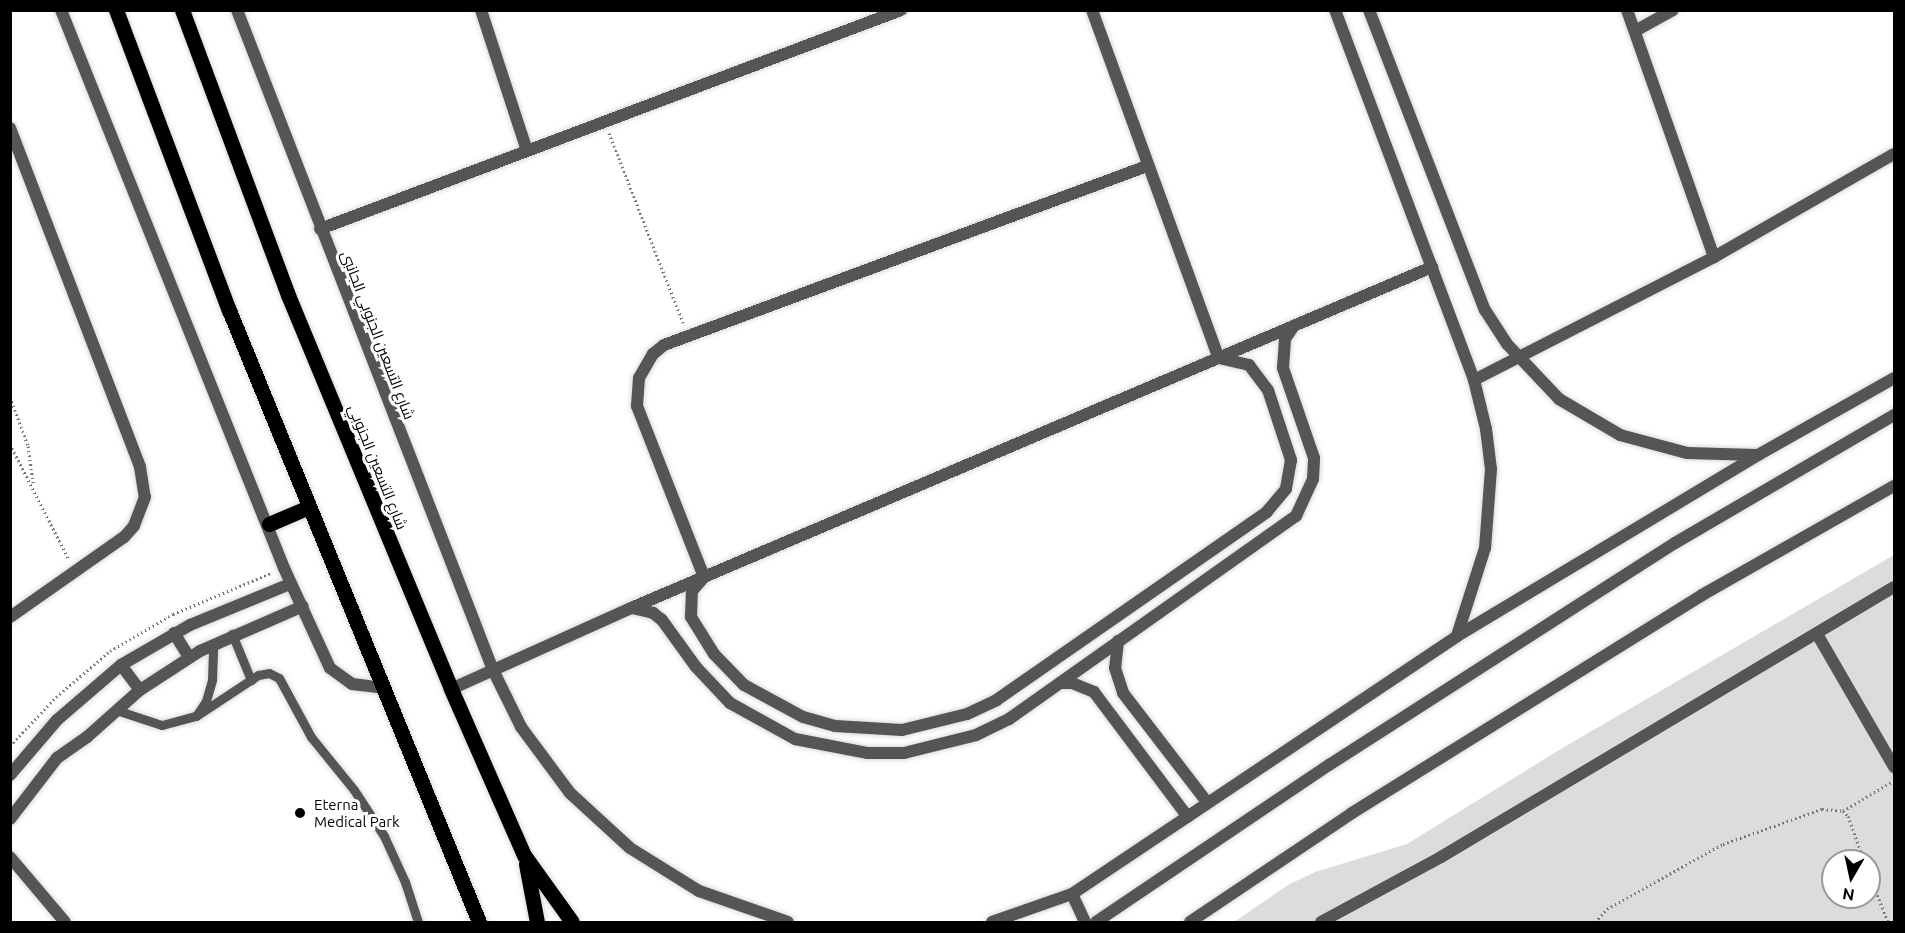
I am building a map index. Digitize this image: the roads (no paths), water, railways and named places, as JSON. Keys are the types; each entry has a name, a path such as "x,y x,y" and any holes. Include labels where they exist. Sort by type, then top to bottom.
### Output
{"main road":[{"path":"116,10 229,310 479,922"},
{"name":"شارع التسعين الجنوبي","path":"182,10 288,296 451,689 524,855 572,922"},
{"path":"269,524 309,507"},
{"path":"524,855 537,922"}],"street":[{"path":"61,10 269,524 290,584 303,606 330,668 352,684 384,688"},
{"name":"شارع التسعين الجنوبي الجانبى","path":"237,10 320,229 494,670 521,727 570,793 630,848 699,891 788,922"},
{"path":"481,10 527,151"},
{"path":"320,229 901,10"},
{"path":"1092,10 1147,166 1219,358"},
{"path":"1335,10 1474,380 1486,429 1490,508 1480,567 1457,636"},
{"path":"1369,10 1485,310 1520,359 1559,399 1620,435 1687,453 1758,455"},
{"path":"1627,10 1714,257"},
{"path":"1635,31 1673,10"},
{"path":"10,128 144,481 145,497 134,526 124,537 75,569 10,617"},
{"path":"1474,380 1520,359 1714,257 1894,154"},
{"path":"704,577 637,406 639,378 644,365 664,345 1147,166"},
{"path":"451,689 631,608 1432,267"},
{"path":"631,608 653,613 662,620 696,668 730,703 778,731 831,748 867,753 941,747 1009,719 1118,641 1281,530 1307,498 1314,458 1283,368 1285,339 1293,327"},
{"path":"704,577 689,599 691,617 728,671 772,704 803,717 869,731 935,725 967,714 997,700 1278,502 1286,489 1291,460 1268,390 1249,365 1219,358"},
{"path":"992,922 1072,894 1457,636 1758,455 1894,378"},
{"path":"1096,922 1329,765 1675,543 1894,415"},
{"path":"1190,922 1352,813 1692,601 1894,486"},
{"path":"10,775 57,720 121,665 174,633 290,584"},
{"path":"1321,922 1440,858 1894,587"},
{"path":"10,819 57,758 140,690 189,657 232,634 303,606"},
{"path":"174,633 189,657"},
{"path":"1817,634 1894,767"},
{"path":"1118,641 1115,668 1123,693 1207,802"},
{"path":"121,665 140,690"},
{"path":"1060,683 1083,686 1094,692 1188,817"},
{"path":"10,857 65,922"},
{"path":"1072,894 1085,922"}],"lane":[{"path":"232,634 251,680"},
{"path":"196,716 206,701 212,680 213,644"},
{"path":"116,710 162,725 196,716 251,680 268,673 282,682 311,737 354,790 384,836 405,882 418,922"}],"place":[{"name":"Eterna Medical Park","path":"300,813"}]}
